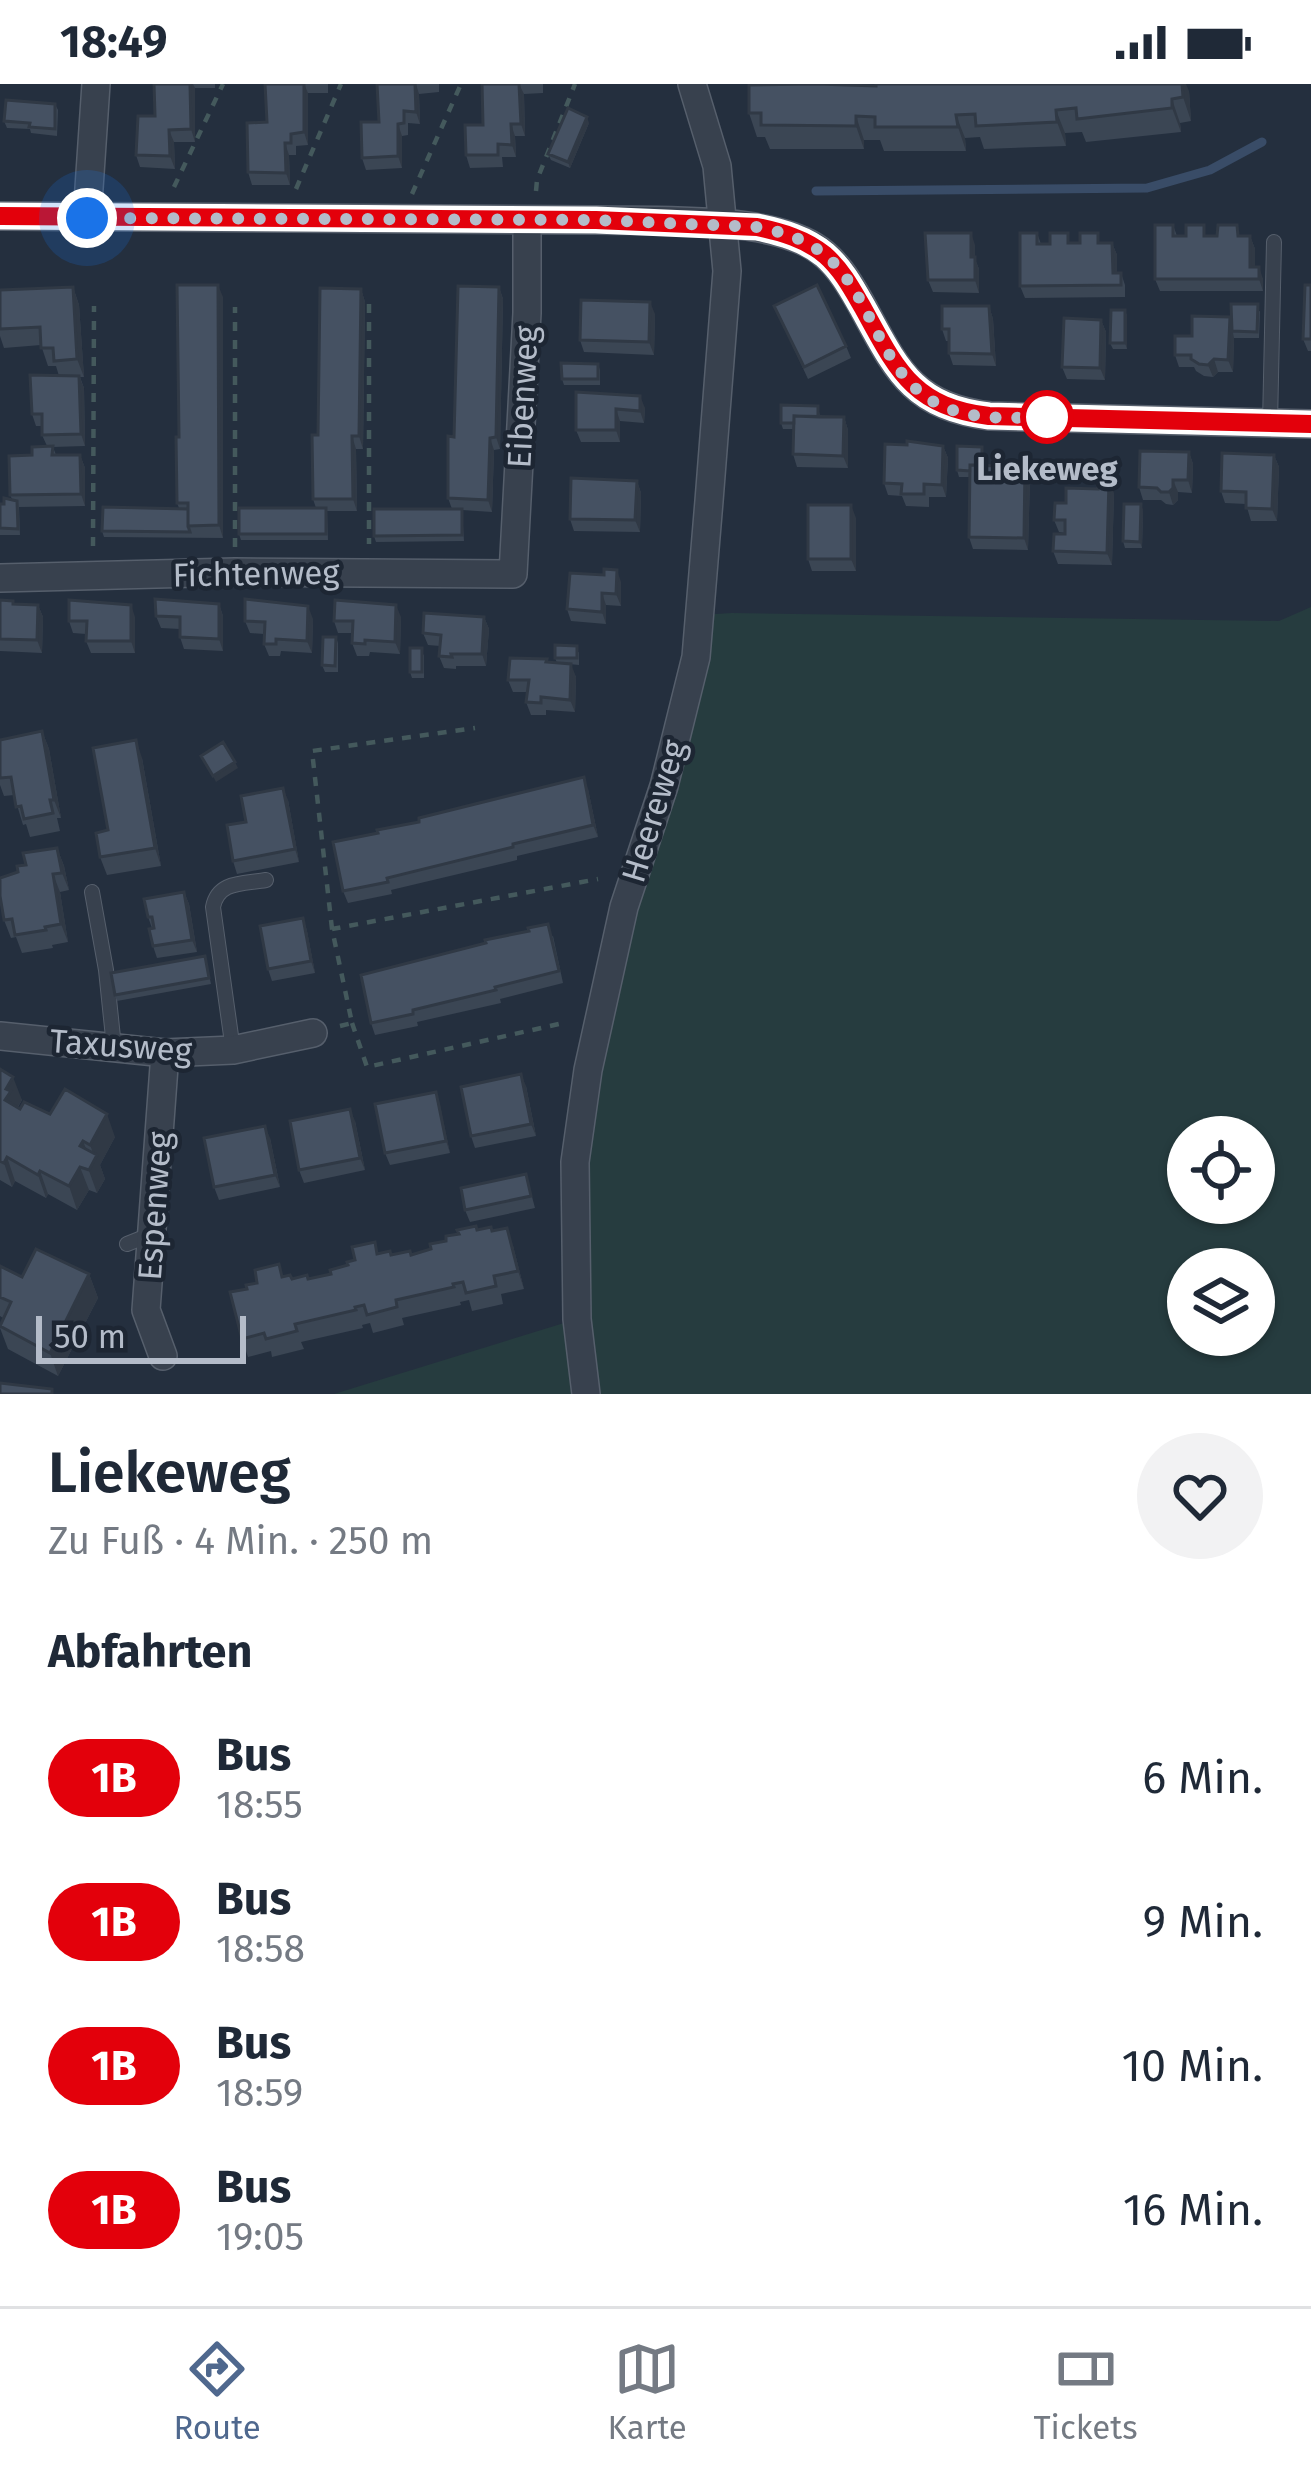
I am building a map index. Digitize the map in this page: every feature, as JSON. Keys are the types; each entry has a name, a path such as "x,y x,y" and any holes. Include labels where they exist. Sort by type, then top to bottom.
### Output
{"street":[{"path":"87,218 96,84"},
{"name":"Heereweg","path":"586,1394 577,1319 575,1162 588,1070 624,907 664,786 696,657 727,271 717,166 692,84"},
{"path":"0,217 676,221 757,227 783,232 824,254 850,285 893,362 922,394 959,413 1311,424"},
{"name":"Eibenweg","path":"513,574 531,220"},
{"name":"Fichtenweg","path":"0,578 235,572 513,574"},
{"name":"Taxusweg","path":"0,1036 165,1053 233,1049 313,1034"},
{"name":"Espenweg","path":"163,1356 146,1310 140,1239 165,1053"}],"lane":[{"path":"1270,423 1274,242"},
{"path":"233,1049 215,895 222,888 266,880"},
{"path":"92,892 114,1048"}],"path":[{"path":"159,218 223,84"},
{"path":"283,219 341,84"},
{"path":"400,221 461,84"},
{"path":"531,220 537,180 575,84"},
{"path":"369,304 369,571"},
{"path":"93,575 94,306"},
{"path":"235,307 235,572"},
{"path":"475,728 312,751 332,929 352,1023 367,1067 559,1024"},
{"path":"332,929 598,879"},
{"path":"313,1034 352,1023"}],"green space":[{"path":"1311,607 1311,1394 334,1394 577,1319 575,1162 700,615 1279,621"}],"building":[{"path":"154,84 190,84 191,129 169,130 170,156 136,155 138,116 155,116"},
{"path":"265,84 304,84 304,132 291,134 291,143 285,143 286,173 248,172 247,123 267,122"},
{"path":"377,84 415,84 416,112 404,111 404,123 398,124 398,156 362,158 361,122 379,122"},
{"path":"482,84 519,84 521,124 511,124 512,145 498,144 498,155 466,155 465,125 483,125"},
{"path":"1182,84 1183,97 1172,99 1172,108 1077,119 1076,108 1056,110 1057,122 976,126 975,114 956,115 958,127 875,127 875,117 856,116 856,126 761,125 761,113 749,113 749,85"},
{"path":"6,100 55,104 55,129 4,121"},
{"path":"568,108 587,117 568,162 548,154"},
{"path":"1155,225 1173,225 1173,236 1186,236 1186,225 1204,225 1204,236 1217,236 1218,225 1237,225 1238,236 1250,236 1250,267 1259,267 1259,279 1155,279"},
{"path":"925,233 971,233 975,280 928,280"},
{"path":"1020,233 1037,233 1037,244 1050,244 1050,233 1068,233 1068,243 1080,243 1080,233 1098,233 1098,243 1112,243 1113,273 1121,273 1121,285 1020,286"},
{"path":"177,285 218,285 219,525 188,526 188,503 177,503"},
{"path":"817,285 846,346 804,367 774,306"},
{"path":"1305,285 1311,285 1311,339 1303,339"},
{"path":"458,286 499,287 496,437 490,438 488,500 448,498"},
{"path":"73,287 77,359 54,361 53,348 41,348 40,327 0,329 0,290"},
{"path":"320,288 361,289 353,499 313,499"},
{"path":"581,300 650,302 649,342 580,340"},
{"path":"1231,304 1258,304 1257,332 1232,331"},
{"path":"942,306 989,306 992,354 949,353"},
{"path":"1111,310 1125,310 1125,343 1110,343"},
{"path":"1192,316 1230,317 1228,360 1214,359 1208,365 1199,364 1191,355 1175,355 1175,336 1192,336"},
{"path":"1064,318 1101,320 1100,368 1062,367"},
{"path":"561,363 598,364 598,379 562,379"},
{"path":"30,375 79,376 81,434 42,435 42,414 32,414"},
{"path":"576,392 640,396 640,411 616,409 616,430 576,430"},
{"path":"781,405 818,406 818,417 794,416 794,423 781,423"},
{"path":"794,416 844,417 843,456 793,454"},
{"path":"907,441 943,446 942,485 924,484 924,494 901,494 902,484 884,483 885,444 907,445"},
{"path":"53,446 52,455 80,455 81,494 10,495 9,456 32,455 32,447"},
{"path":"957,446 982,447 982,465 957,470"},
{"path":"1140,451 1189,452 1188,480 1173,480 1169,492 1139,487"},
{"path":"1222,453 1274,455 1272,509 1246,508 1246,492 1221,491"},
{"path":"970,465 1025,467 1024,538 969,537"},
{"path":"571,478 637,481 635,520 570,519"},
{"path":"1098,480 1109,481 1107,553 1053,551 1054,534 1065,534 1065,520 1054,520 1055,503 1066,503 1066,488 1098,489"},
{"path":"4,498 17,501 18,529 0,528"},
{"path":"1124,504 1141,504 1140,542 1123,541"},
{"path":"808,505 851,505 851,559 808,559"},
{"path":"103,507 188,509 190,532 102,531"},
{"path":"239,508 326,508 326,534 239,534"},
{"path":"374,509 462,509 462,535 374,536"},
{"path":"604,569 617,570 616,594 602,593 602,612 567,609 570,573 604,575"},
{"path":"155,599 219,604 219,639 180,637 180,617 156,616"},
{"path":"245,599 308,606 307,641 276,639 276,644 264,644 265,622 245,621"},
{"path":"0,600 38,605 37,640 0,639"},
{"path":"69,600 131,605 131,641 86,641 87,621 69,621"},
{"path":"335,600 396,605 395,642 352,643 353,621 334,621"},
{"path":"424,613 484,617 482,654 439,656 441,635 423,633"},
{"path":"323,637 336,637 335,666 322,665"},
{"path":"555,645 577,646 577,658 555,658"},
{"path":"410,648 422,648 422,672 410,672"},
{"path":"510,658 571,664 570,700 541,697 541,703 526,702 529,680 508,680"},
{"path":"42,731 53,813 24,819 21,806 16,807 11,777 0,778 0,740"},
{"path":"136,740 155,848 100,857 96,833 108,830 93,748"},
{"path":"223,742 235,762 213,776 201,756"},
{"path":"584,777 593,825 343,891 333,842"},
{"path":"283,788 295,849 233,861 227,825 246,822 241,796"},
{"path":"57,848 62,873 53,874 61,924 15,935 12,919 4,920 0,878 26,865 23,853"},
{"path":"184,892 192,940 153,946 152,917 148,917 144,899"},
{"path":"303,918 311,961 268,969 260,926"},
{"path":"548,924 559,971 371,1023 361,975"},
{"path":"205,956 209,978 115,995 111,973"},
{"path":"0,1069 13,1077 5,1100 20,1109 24,1102 50,1114 65,1089 107,1114 90,1145 83,1141 80,1146 97,1155 89,1170 80,1167 69,1186 7,1157 4,1163 0,1161"},
{"path":"521,1074 531,1124 471,1136 461,1087"},
{"path":"436,1092 446,1141 385,1153 375,1104"},
{"path":"350,1109 360,1158 299,1170 290,1121"},
{"path":"265,1126 275,1175 214,1187 204,1138"},
{"path":"526,1174 531,1196 465,1210 461,1188"},
{"path":"476,1226 492,1231 507,1228 518,1271 494,1276 496,1286 466,1293 463,1282 453,1284 396,1300 397,1307 367,1315 364,1305 295,1324 297,1331 242,1339 230,1292 257,1283 255,1270 279,1264 282,1277 307,1275 308,1279 331,1274 330,1270 355,1260 352,1247 375,1242 377,1254 410,1251 411,1255 459,1234 457,1230"},
{"path":"36,1249 89,1274 50,1353 0,1326 11,1302 0,1297 0,1266 22,1277"},
{"path":"0,1383 52,1389 52,1394 0,1394"}],"waterway":[{"path":"816,191 1147,188 1210,170 1262,142"}],"bus line":[{"name":"1B","path":"0,216 676,221 757,227 783,232 824,254 850,285 893,362 922,394 959,413 1311,424"}],"place":[{"name":"Liekeweg","path":"1047,417"}],"route":[{"path":"87,218 676,221 783,232 810,244 838,268 893,362 922,394 959,413 1047,417"}]}
